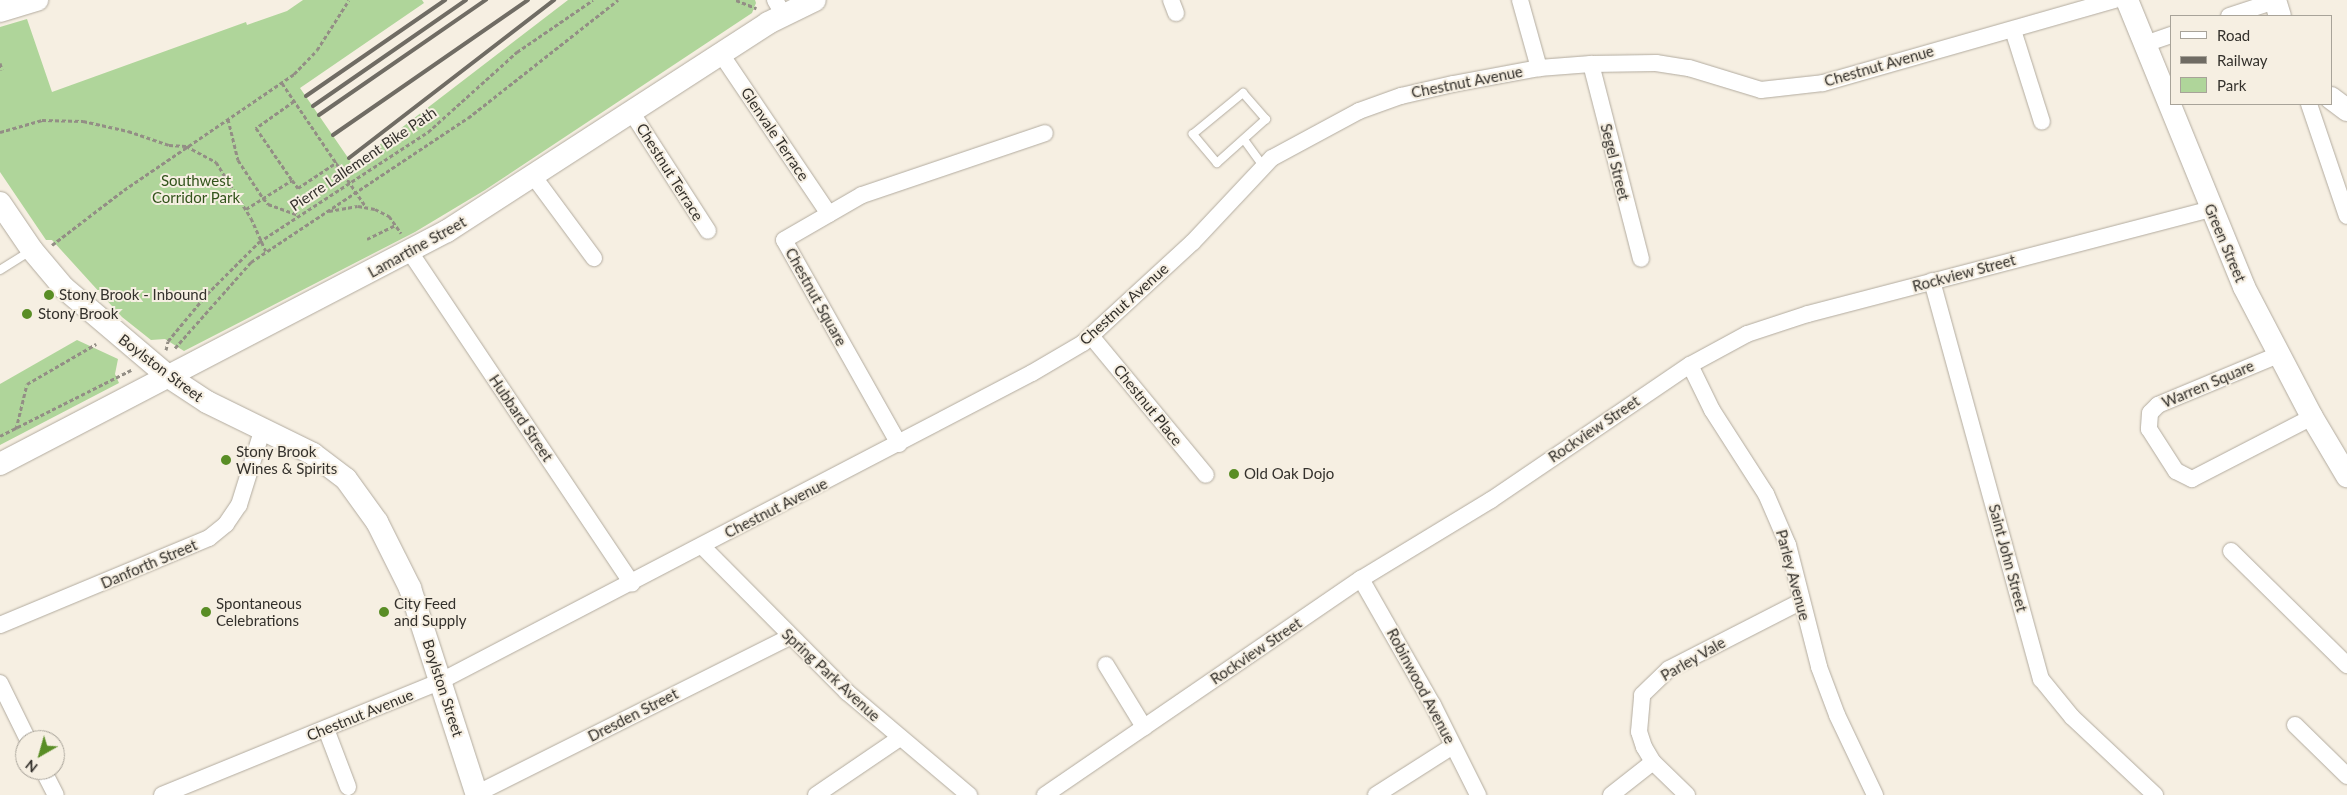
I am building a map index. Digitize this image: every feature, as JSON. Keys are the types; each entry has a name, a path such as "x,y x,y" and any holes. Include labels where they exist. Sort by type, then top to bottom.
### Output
{"street":[{"path":"0,11 37,0"},
{"name":"Lamartine Street","path":"0,464 168,377 534,177 721,54 779,7 815,0"},
{"path":"1520,0 1539,68"},
{"name":"Chestnut Avenue","path":"162,795 441,681 632,584 1032,373 1091,336 1193,242 1264,167 1286,148 1359,111 1400,96 1539,68 1591,64 1656,63 1689,68 1761,90 1823,83 2114,0"},
{"name":"Green Street","path":"2127,0 2244,287 2278,355 2347,476"},
{"path":"2234,15 2277,6"},
{"path":"2013,30 2042,122"},
{"path":"2145,44 2170,35"},
{"name":"Glenvale Terrace","path":"721,54 828,214"},
{"name":"Segel Street","path":"1591,64 1641,259"},
{"path":"2332,99 2347,110"},
{"path":"2309,105 2347,216"},
{"name":"Chestnut Terrace","path":"632,113 708,231"},
{"name":"Chestnut Square","path":"899,444 784,240 862,195 1045,133"},
{"path":"534,177 594,258"},
{"name":"Boylston Street","path":"0,203 32,250 79,303 168,377 207,402 263,428 337,469 367,507 406,579 441,681 476,794"},
{"name":"Rockview Street","path":"1045,795 1360,579 1491,500 1690,365 1747,334 1932,281 2211,209"},
{"name":"Hubbard Street","path":"408,246 632,584"},
{"name":"Saint John Street","path":"1932,281 2041,679 2072,717 2155,795"},
{"name":"Chestnut Place","path":"1091,336 1206,475"},
{"name":"Warren Square","path":"2278,355 2158,405 2150,413 2149,429 2176,471 2192,479 2312,417"},
{"name":"Parley Avenue","path":"1690,365 1712,410 1766,494 1788,545 1800,602 1837,715 1875,795"},
{"name":"Danforth Street","path":"0,625 209,538 226,524 239,505 263,428"},
{"name":"Spring Park Avenue","path":"702,546 790,637 900,738 970,795"},
{"path":"2231,551 2347,665"},
{"name":"Robinwood Avenue","path":"1360,579 1453,746 1478,795"},
{"name":"Parley Vale","path":"1687,795 1652,762 1639,732 1642,695 1651,683 1713,644 1759,626 1800,602"},
{"name":"Dresden Street","path":"476,794 790,637"},
{"path":"1106,664 1144,727"},
{"path":"0,682 23,730"},
{"path":"2296,726 2347,776"},
{"path":"326,729 348,787"},
{"path":"816,795 900,738"},
{"path":"1376,795 1453,746"},
{"path":"1611,795 1652,762"},
{"path":"48,780 56,795"}],"lane":[{"path":"1243,93 1266,119 1245,141 1217,163 1193,134 1243,93"},
{"path":"1245,141 1264,167"},
{"path":"0,270 32,250"}],"path":[{"path":"55,242 186,146 282,83 317,50 349,0"},
{"name":"Pierre Lallement Bike Path","path":"266,252 241,272 176,348 165,354 168,341 202,300 259,242 428,132 517,52 593,0"},
{"path":"0,132 30,122 83,121 128,131 169,145 186,146 216,162 246,209 259,242 266,252 468,118 618,0"},
{"path":"736,0 761,10"},
{"path":"0,64 2,70"},
{"path":"282,83 351,182 366,207"},
{"path":"294,101 256,128 292,180 298,188 337,162"},
{"path":"228,119 238,160 263,198 268,204 299,215"},
{"path":"246,209 292,180"},
{"path":"326,211 366,207 385,213 396,225 408,246"},
{"path":"367,239 396,225"},
{"path":"16,429 27,384 96,344"},
{"path":"0,436 132,370"}],"green space":[{"name":"Southwest Corridor Park","path":"303,0 422,0 424,3 300,88 353,165 568,0 755,0 756,3 752,13 485,190 415,232 184,351 165,339 151,340 122,317 52,240 46,240 0,172 0,27 27,19 52,92 246,22 247,25 287,11"},
{"path":"77,340 118,359 115,374 119,383 0,445 0,384"}],"railway":[{"path":"306,96 445,0"},
{"path":"313,106 466,0"},
{"path":"319,115 486,0"},
{"path":"333,135 528,0"},
{"path":"349,158 554,0"}],"place":[{"name":"Stony Brook - Inbound","path":"49,295"},
{"name":"Stony Brook","path":"27,314"},
{"name":"Stony Brook Wines & Spirits","path":"226,460"},
{"name":"Old Oak Dojo","path":"1234,474"},
{"name":"Spontaneous Celebrations","path":"206,612"},
{"name":"City Feed and Supply","path":"384,612"}]}
